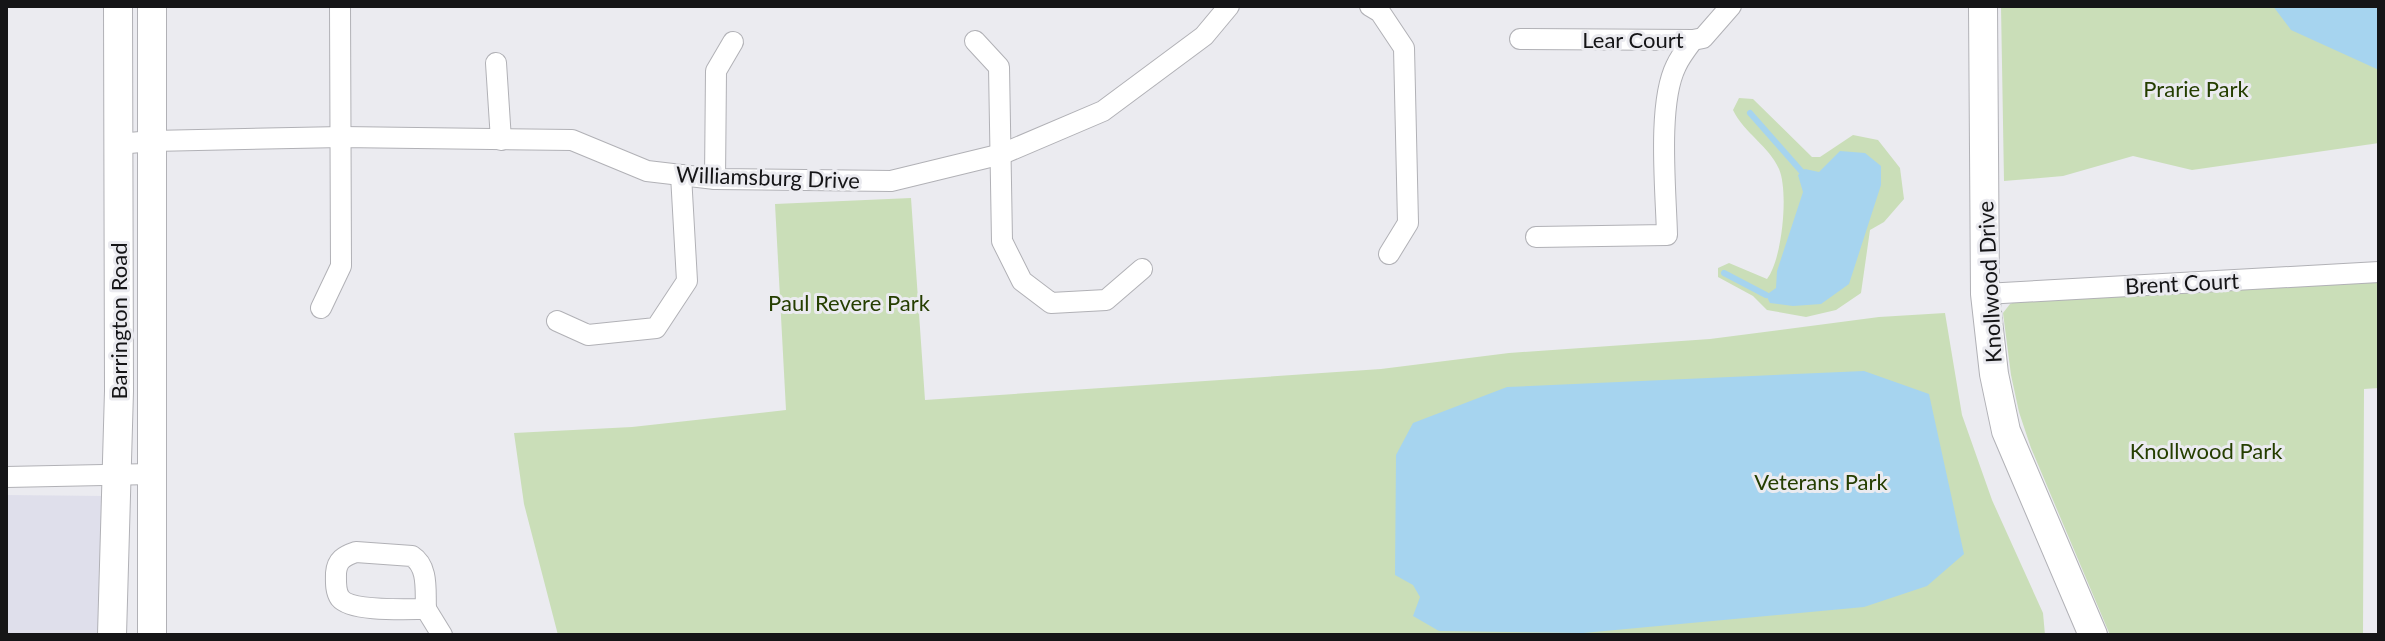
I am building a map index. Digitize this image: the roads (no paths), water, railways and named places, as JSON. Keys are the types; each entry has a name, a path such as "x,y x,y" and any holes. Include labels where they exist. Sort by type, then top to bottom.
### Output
{"main road":[{"name":"Barrington Road","path":"112,635 117,475 118,6"},
{"name":"Barrington Road","path":"152,6 152,635"},
{"name":"Knollwood Drive","path":"1983,6 1985,294 1994,374 2006,431 2093,635"}],"street":[{"path":"321,308 341,266 340,6"},
{"name":"Williamsburg Drive","path":"118,144 342,137 572,140 647,171 715,179 891,181 1002,154 1103,111 1204,36 1229,6"},
{"path":"1370,6 1380,12 1404,48 1408,223 1389,254"},
{"name":"Lear Court","path":"1520,39 1693,40 1703,38 1731,6"},
{"path":"1536,237 1667,235 1665,145 1668,97 1675,68 1693,40"},
{"path":"975,41 999,67 1002,241 1022,281 1051,303 1106,300 1142,269"},
{"path":"715,179 716,71 733,42"},
{"path":"496,63 501,140"},
{"path":"557,321 588,335 656,328 687,281 681,175"},
{"name":"Brent Court","path":"1985,294 2379,272"},
{"path":"6,477 152,474"},
{"path":"426,609 347,604 337,591 337,565 341,558 356,552 412,556 420,561 426,609 442,635"}],"water":[{"path":"2273,6 2379,6 2379,70 2291,30"},
{"path":"1840,151 1865,153 1881,166 1881,185 1849,284 1821,304 1793,306 1770,303 1766,295 1776,288 1777,271 1803,192 1798,175 1805,169 1819,172"},
{"path":"1864,371 1929,394 1964,554 1927,586 1864,607 1583,633 1439,631 1413,616 1420,597 1413,585 1395,575 1396,455 1413,423 1507,387"}],"waterway":[{"path":"1750,113 1802,172"},
{"path":"1724,273 1766,295"}],"park label":[{"name":"Prarie Park","path":"2196,88"},
{"name":"Paul Revere Park","path":"849,302"},
{"name":"Knollwood Park","path":"2206,450"},
{"name":"Veterans Park","path":"1821,481"}]}
